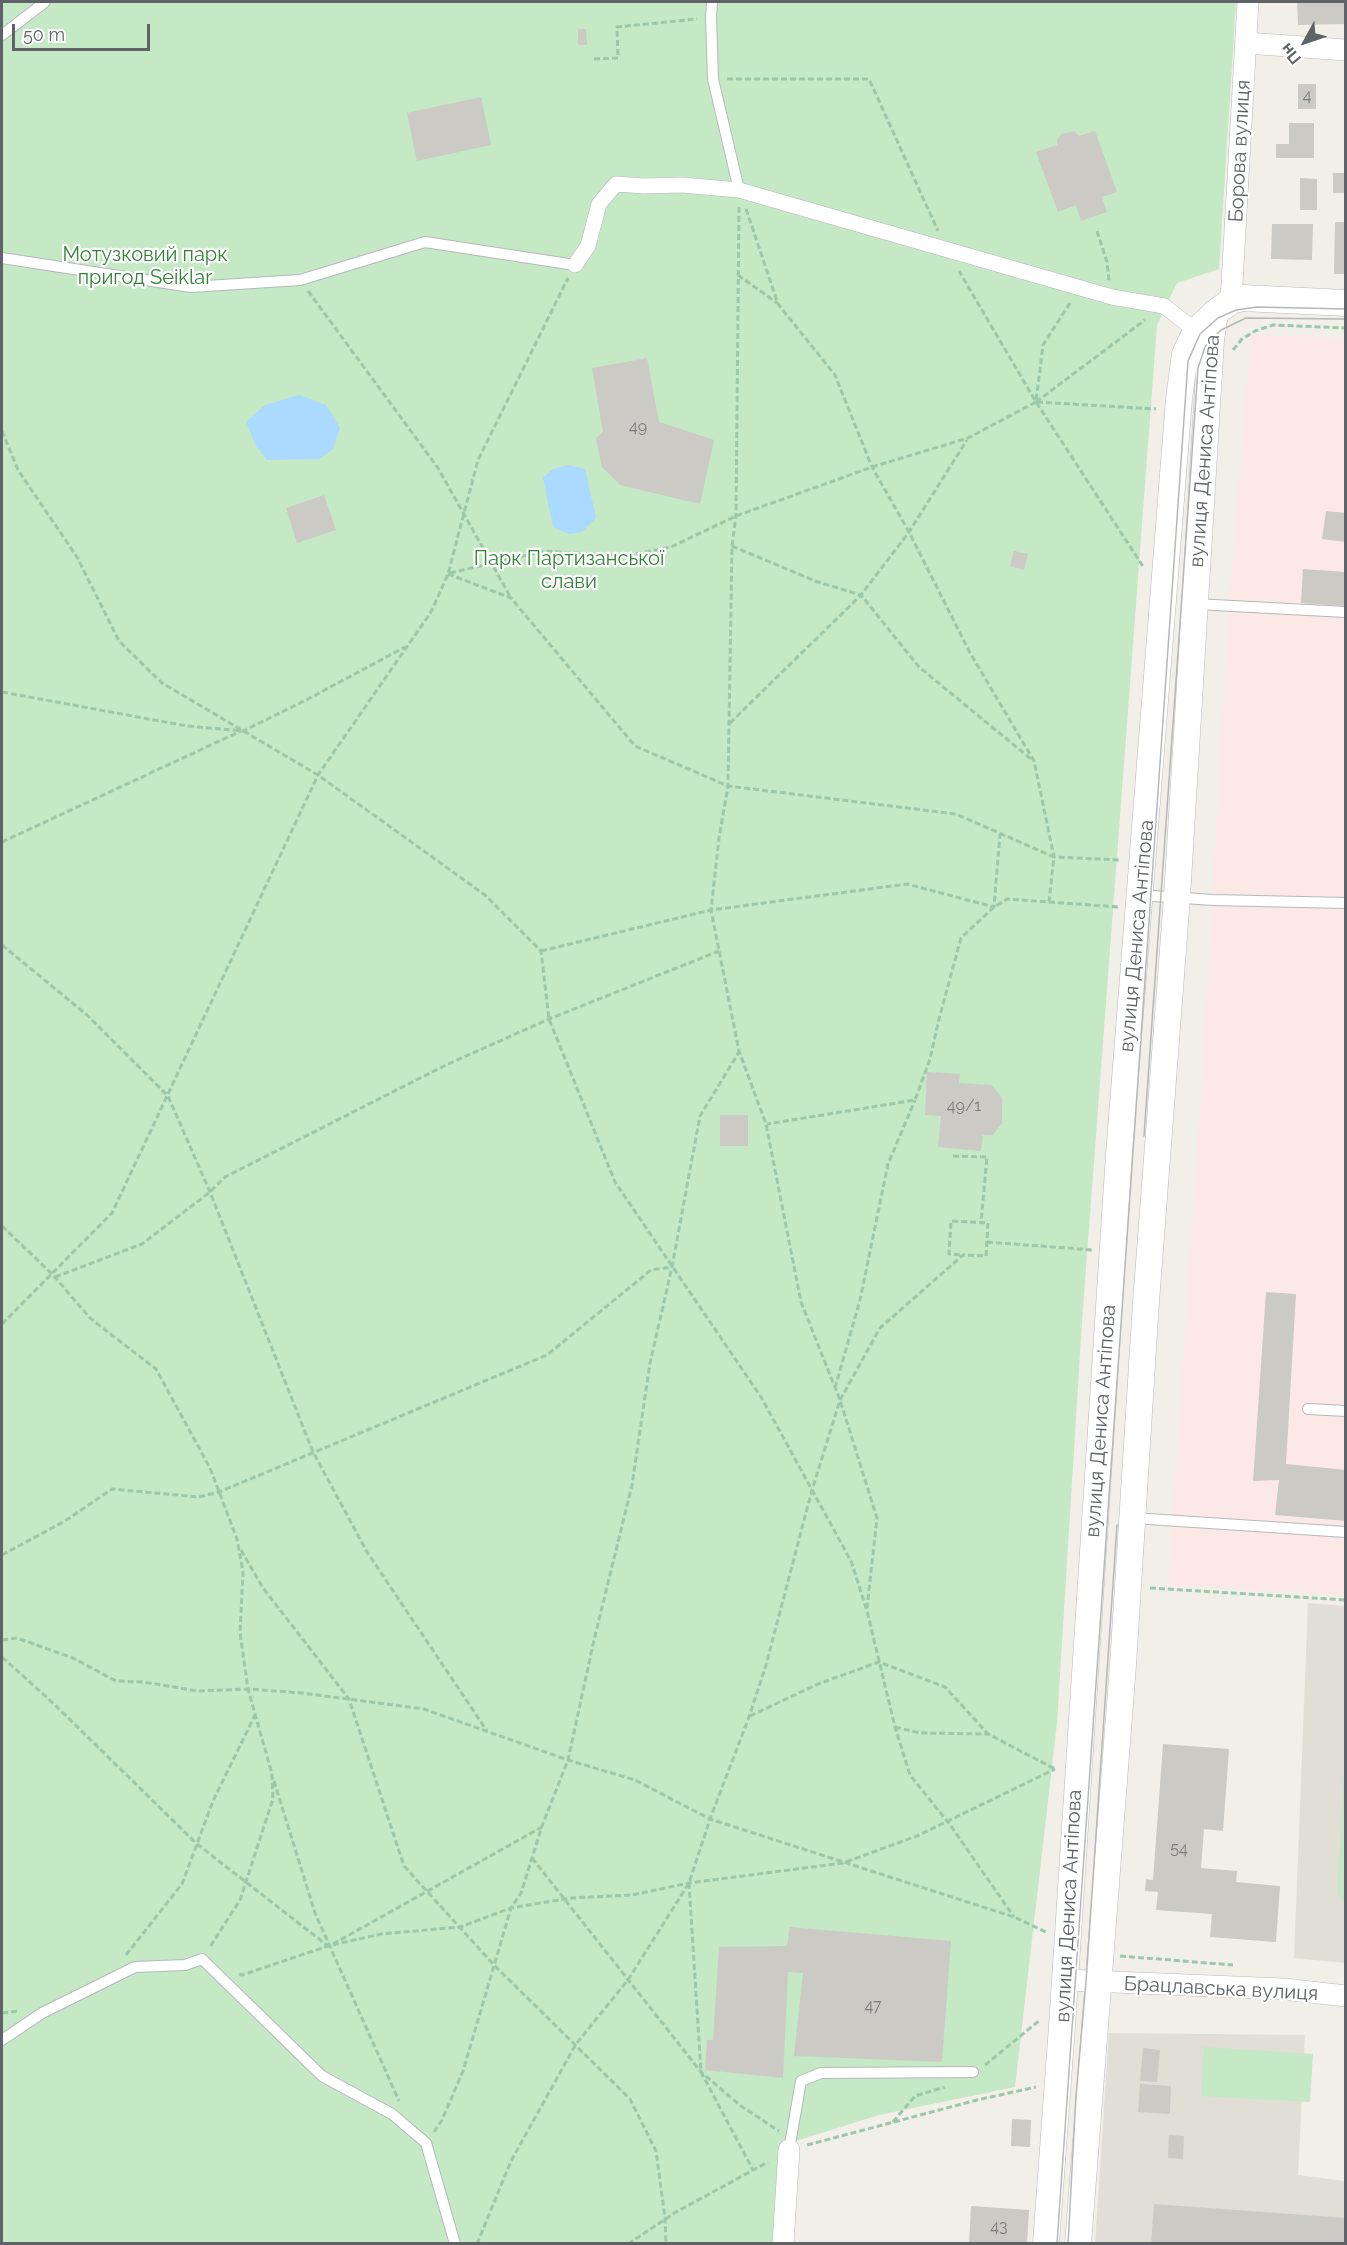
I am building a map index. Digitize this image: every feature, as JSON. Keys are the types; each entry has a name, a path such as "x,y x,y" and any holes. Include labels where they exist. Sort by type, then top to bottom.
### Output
{"street":[{"name":"Борова вулиця","path":"1223,307 1248,2"},
{"path":"1246,43 1346,50"},
{"path":"575,265 588,246 599,204 616,184 682,185 739,190 1079,288 1112,297 1164,306 1196,332"},
{"path":"1223,307 1243,298 1346,303"},
{"name":"вулиця Дениса Антіпова","path":"1046,2244 1119,1154 1131,901 1185,354 1196,332 1223,307"},
{"name":"вулиця Дениса Антіпова","path":"1078,2244 1122,1677 1131,1518 1177,897 1210,340 1223,307"},
{"name":"Брацлавська вулиця","path":"1065,1980 1284,1989 1346,1996"},
{"path":"783,2244 790,2145"}],"lane":[{"path":"2,36 45,2"},
{"path":"712,2 713,79 739,190"},
{"path":"2,258 191,287 300,280 425,242 575,265"},
{"path":"1195,604 1346,612"},
{"path":"1131,901 1177,897 1346,903"},
{"path":"1308,1409 1346,1411"},
{"path":"1131,1518 1346,1532"},
{"path":"2,2040 42,2013 135,1966 184,1965 202,1959 322,2076 392,2114 426,2143 455,2244"},
{"path":"790,2145 801,2081 821,2073 974,2072"}],"path":[{"path":"594,59 618,58 617,27 711,17"},
{"path":"739,190 736,516 732,546 728,786 719,838 711,910 739,1051 766,1124 801,1302 840,1401 877,1518 867,1611"},
{"path":"739,190 778,304"},
{"path":"1097,231 1107,262 1112,297"},
{"path":"2,1324 112,1213 318,775 431,612 448,573 478,460 575,265"},
{"path":"738,275 778,304 835,375 872,467 909,532 969,651 1034,761 1054,857 1049,902"},
{"path":"300,280 438,468 511,598 635,746 728,786 956,814 1054,857 1126,861"},
{"path":"1079,288 1043,345 1036,402 1145,570"},
{"path":"1036,402 1164,306"},
{"path":"1273,325 1346,328"},
{"path":"1036,402 1161,409"},
{"path":"2,431 18,470 77,557 119,641 162,683 318,775 485,895 541,951 549,1020 615,1182 761,1396 851,1561 867,1611 895,1727 910,1775 947,1821 1014,1917"},
{"path":"729,724 861,595 909,532 968,438"},
{"path":"448,573 544,551 626,556 671,547 736,516 872,467"},
{"path":"732,546 815,581 861,595 919,667 1034,761"},
{"path":"448,573 511,598"},
{"path":"2,842 243,731 407,646"},
{"path":"2,692 187,726 243,731"},
{"path":"994,907 1000,834"},
{"path":"541,951 711,910 907,884 994,907"},
{"path":"835,1388 860,1300 888,1164 930,1059 961,938 1007,898 1049,902 1131,901"},
{"path":"2,945 87,1015 168,1096 210,1192 313,1452 367,1552 488,1732"},
{"path":"53,1275 142,1244 210,1192 225,1177 446,1065 549,1020 719,951"},
{"path":"426,2143 442,2120 462,2071 512,1908 521,1893 542,1827 568,1760 594,1640 632,1485 650,1363 672,1267 700,1116 739,1051"},
{"path":"766,1124 915,1100"},
{"path":"953,1156 987,1157 981,1222"},
{"path":"951,1221 988,1223 987,1242 986,1256 949,1254 951,1221"},
{"path":"2,1226 53,1275 91,1319 156,1369 210,1468 238,1545 243,1572 240,1633 248,1689 272,1774 315,1913 399,2103"},
{"path":"987,1242 1102,1250"},
{"path":"477,2244 511,2161 576,2044 628,1980 689,1883 766,1665 812,1490 840,1401 880,1328 963,1255"},
{"path":"2,1555 65,1521 112,1489 199,1497 219,1492 547,1355 651,1270 672,1267"},
{"path":"238,1545 263,1588 349,1699 404,1866 494,1965 630,2099 656,2151 666,2244"},
{"path":"1144,1587 1346,1600"},
{"path":"2,1640 17,1638 73,1658 116,1681 143,1682 198,1691 248,1689 424,1709 568,1760 635,1779 710,1819 1014,1917 1052,1935 1067,1935"},
{"path":"2,1657 54,1704 197,1844 328,1946"},
{"path":"749,1717 818,1684 879,1662 945,1687 988,1734 1064,1774"},
{"path":"106,1980 182,1884 213,1801 255,1715"},
{"path":"895,1727 920,1733 988,1734"},
{"path":"272,1774 273,1799 240,1900 202,1959 242,1975 328,1946 381,1934 460,1927 512,1908 564,1899 632,1895 689,1883 843,1863 916,1836 1055,1769"},
{"path":"328,1946 542,1827"},
{"path":"532,1858 701,2072 753,2170"},
{"path":"689,1883 701,2072 790,2145"},
{"path":"628,2244 665,2218 753,2170 790,2145 1058,2082"}],"shaded area":[{"path":"1251,334 1345,339 1345,1595 1168,1585 1201,1095 1229,606"},
{"path":"1308,1603 1345,1606 1345,1963 1294,1958"},
{"path":"1109,2033 1305,2035 1298,2175 1345,2181 1345,2243 1095,2244"}],"green space":[{"name":"Парк Партизанської слави","path":"2,2 1236,2 1219,269 1177,283 1157,325 1082,1321 1057,1723 1015,2087 879,2115 786,2144 774,2243 2,2243"},
{"path":"1345,1758 1346,1903 1337,1893"},
{"path":"1204,2047 1313,2054 1310,2102 1201,2096"}],"water":[{"path":"299,395 326,405 340,428 333,449 319,459 267,460 256,446 246,422 265,405"},
{"path":"569,465 585,469 596,518 582,532 569,534 553,527 543,478 553,469"}],"building":[{"path":"1297,2 1346,2 1346,24 1298,25"},
{"path":"578,29 586,29 587,45 578,45"},
{"path":"1298,84 1316,84 1316,109 1298,109"},
{"path":"481,97 491,145 417,161 407,113"},
{"path":"1289,123 1314,123 1314,158 1276,158 1276,144 1289,144"},
{"path":"1074,131 1079,136 1095,131 1117,192 1102,197 1107,212 1081,221 1076,205 1058,212 1036,152 1057,145 1061,134"},
{"path":"1333,173 1346,173 1346,193 1333,193"},
{"path":"1300,178 1317,179 1317,210 1300,210"},
{"path":"1335,222 1346,222 1346,274 1334,274"},
{"path":"1272,224 1313,224 1312,260 1271,259"},
{"path":"647,358 659,422 714,440 700,504 620,485 602,467 596,438 603,432 592,368"},
{"path":"324,495 336,530 297,543 286,508"},
{"path":"1326,511 1346,513 1346,542 1322,539"},
{"path":"1014,551 1028,554 1024,570 1010,566"},
{"path":"1303,569 1346,572 1346,606 1301,603"},
{"path":"927,1072 960,1074 959,1083 992,1085 1002,1098 1002,1123 993,1135 983,1135 981,1151 938,1147 941,1116 925,1115"},
{"path":"720,1115 748,1115 748,1146 720,1146"},
{"path":"1266,1292 1296,1294 1286,1464 1346,1470 1346,1521 1275,1515 1279,1480 1253,1481"},
{"path":"1163,1744 1229,1749 1223,1831 1204,1829 1201,1868 1237,1871 1236,1882 1280,1886 1276,1942 1210,1937 1212,1914 1156,1910 1158,1892 1145,1891 1146,1879 1153,1880"},
{"path":"790,1927 951,1941 942,2062 794,2056 803,1973 788,1972 783,2078 705,2070 707,2040 713,2040 719,1947 787,1946"},
{"path":"1143,2048 1160,2050 1157,2082 1140,2081"},
{"path":"1140,2084 1171,2086 1170,2114 1138,2112"},
{"path":"1012,2119 1031,2120 1030,2147 1011,2146"},
{"path":"1169,2135 1184,2136 1183,2159 1168,2158"},
{"path":"1154,2204 1346,2218 1346,2244 1151,2244"},
{"path":"971,2206 1029,2210 1027,2244 969,2244"}],"tram line":[{"path":"1057,2244 1188,361 1200,334 1218,318 1236,310 1257,307 1346,309"},
{"path":"1144,1136 1198,368 1205,347 1211,340 1221,330 1246,318 1346,319"},
{"path":"1068,2244 1076,2096 1086,1982 1117,1525"}],"park label":[{"name":"Мотузковий парк пригод Seiklar","path":"145,266"}]}
